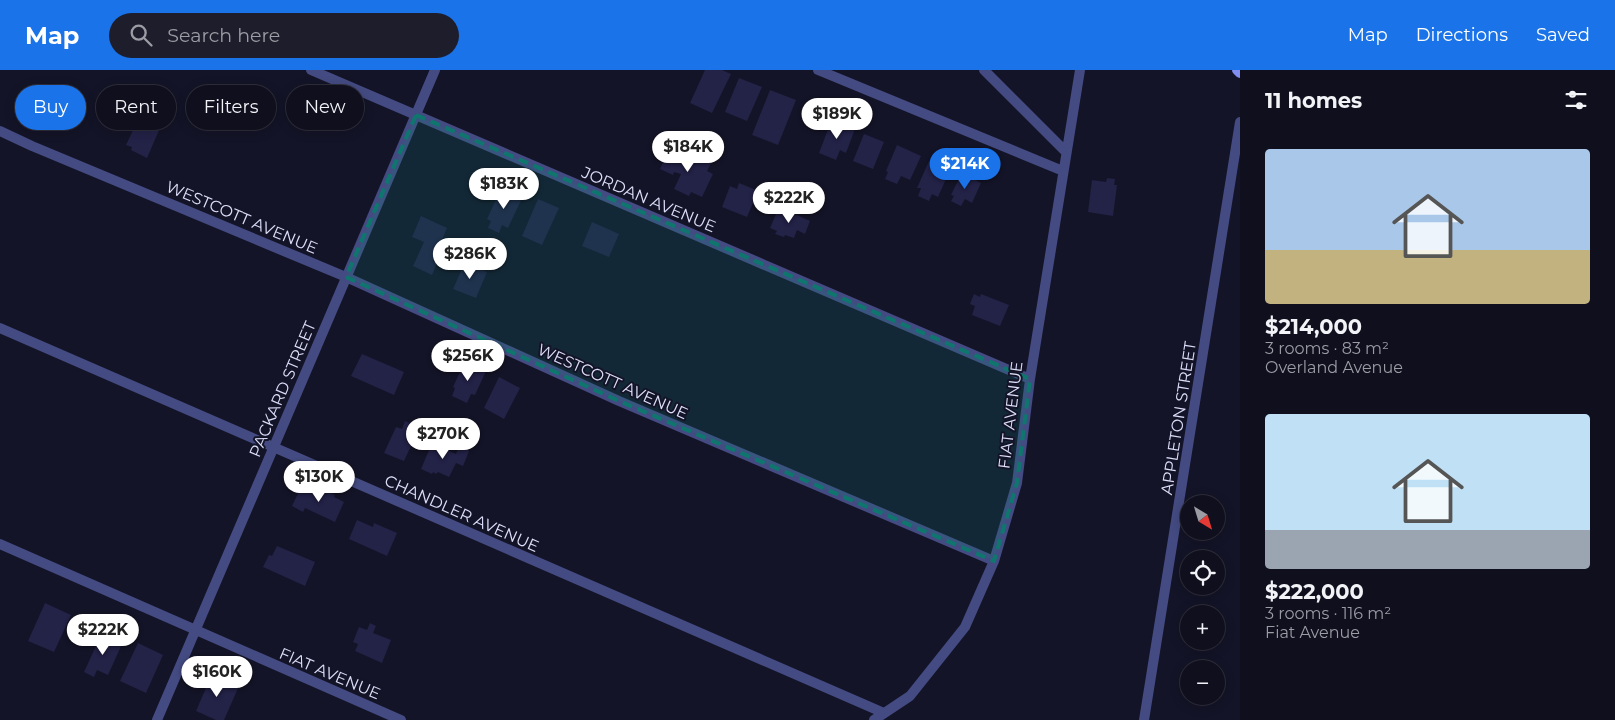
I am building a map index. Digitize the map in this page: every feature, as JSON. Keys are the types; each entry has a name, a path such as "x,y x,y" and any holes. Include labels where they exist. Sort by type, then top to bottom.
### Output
{"main road":[{"path":"1237,70 1240,73"}],"street":[{"name":"JORDAN AVENUE","path":"311,70 1030,379"},
{"name":"PACKARD STREET","path":"157,720 435,70"},
{"path":"818,70 1063,171"},
{"path":"984,70 1066,150"},
{"name":"FIAT AVENUE","path":"874,720 910,696 965,628 994,561 1017,483 1030,379 1080,70"},
{"name":"APPLETON STREET","path":"1144,720 1240,122"},
{"name":"WESTCOTT AVENUE","path":"0,131 346,277 619,401 994,561"},
{"name":"CHANDLER AVENUE","path":"0,328 884,713"},
{"name":"FIAT AVENUE","path":"0,544 401,720"}],"highlighted area":[{"path":"416,115 1030,379 1017,483 994,561 619,401 346,277"}],"building":[{"path":"705,70 722,70 731,74 712,113 690,103"},
{"path":"739,78 762,87 747,121 725,112"},
{"path":"770,90 796,100 778,145 752,135"},
{"path":"832,119 855,129 846,153 840,150 836,160 819,153"},
{"path":"133,130 159,130 147,158 131,150 132,147 126,145"},
{"path":"864,134 884,142 873,169 853,161"},
{"path":"897,145 921,156 910,180 901,176 897,184 885,179 888,172 886,171"},
{"path":"669,148 684,154 681,160 692,165 696,154 712,161 707,171 713,174 702,197 691,192 689,196 674,189 681,174 674,172 673,175 660,169"},
{"path":"929,161 950,170 938,197 932,194 929,201 918,196 921,188 917,188"},
{"path":"962,173 981,183 972,203 965,199 961,206 951,201 954,196 951,195"},
{"path":"1107,178 1115,179 1114,185 1117,185 1113,216 1088,212 1092,180 1106,182"},
{"path":"739,183 756,190 753,195 756,196 747,217 722,207 730,186 737,189"},
{"path":"508,189 523,196 508,228 502,225 499,233 488,228 491,221 487,219 500,191 505,194"},
{"path":"538,199 559,208 542,245 522,236"},
{"path":"779,207 810,221 805,234 797,230 794,238 775,234 777,231 770,228"},
{"path":"421,216 447,228 433,261 437,263 432,275 413,266 424,242 412,237"},
{"path":"592,222 619,234 609,257 582,246"},
{"path":"465,262 472,265 474,262 482,265 480,269 487,272 476,298 453,289"},
{"path":"974,294 980,297 981,294 1009,305 1000,326 972,315 975,306 970,304"},
{"path":"362,354 404,372 394,395 351,376"},
{"path":"465,361 486,371 475,395 471,394 467,403 452,396 455,388 453,387"},
{"path":"499,377 520,388 504,419 484,408"},
{"path":"405,421 417,426 413,434 416,435 404,461 384,453 396,427 402,429"},
{"path":"432,443 456,454 459,446 469,451 463,466 456,463 449,477 438,472 436,474 433,472 432,474 421,469"},
{"path":"317,486 344,502 335,522 305,508 303,512 292,506 301,487 314,493"},
{"path":"357,520 373,527 374,523 397,533 387,556 349,539"},
{"path":"277,546 315,562 305,586 263,567 269,555 272,556"},
{"path":"45,603 71,615 54,652 28,641"},
{"path":"370,623 376,626 373,633 391,640 382,663 355,651 358,644 353,642 359,627 367,630"},
{"path":"101,635 122,644 108,675 97,670 94,677 84,672"},
{"path":"138,643 163,655 146,693 120,681"},
{"path":"212,674 239,686 224,720 216,720 196,711"}]}
